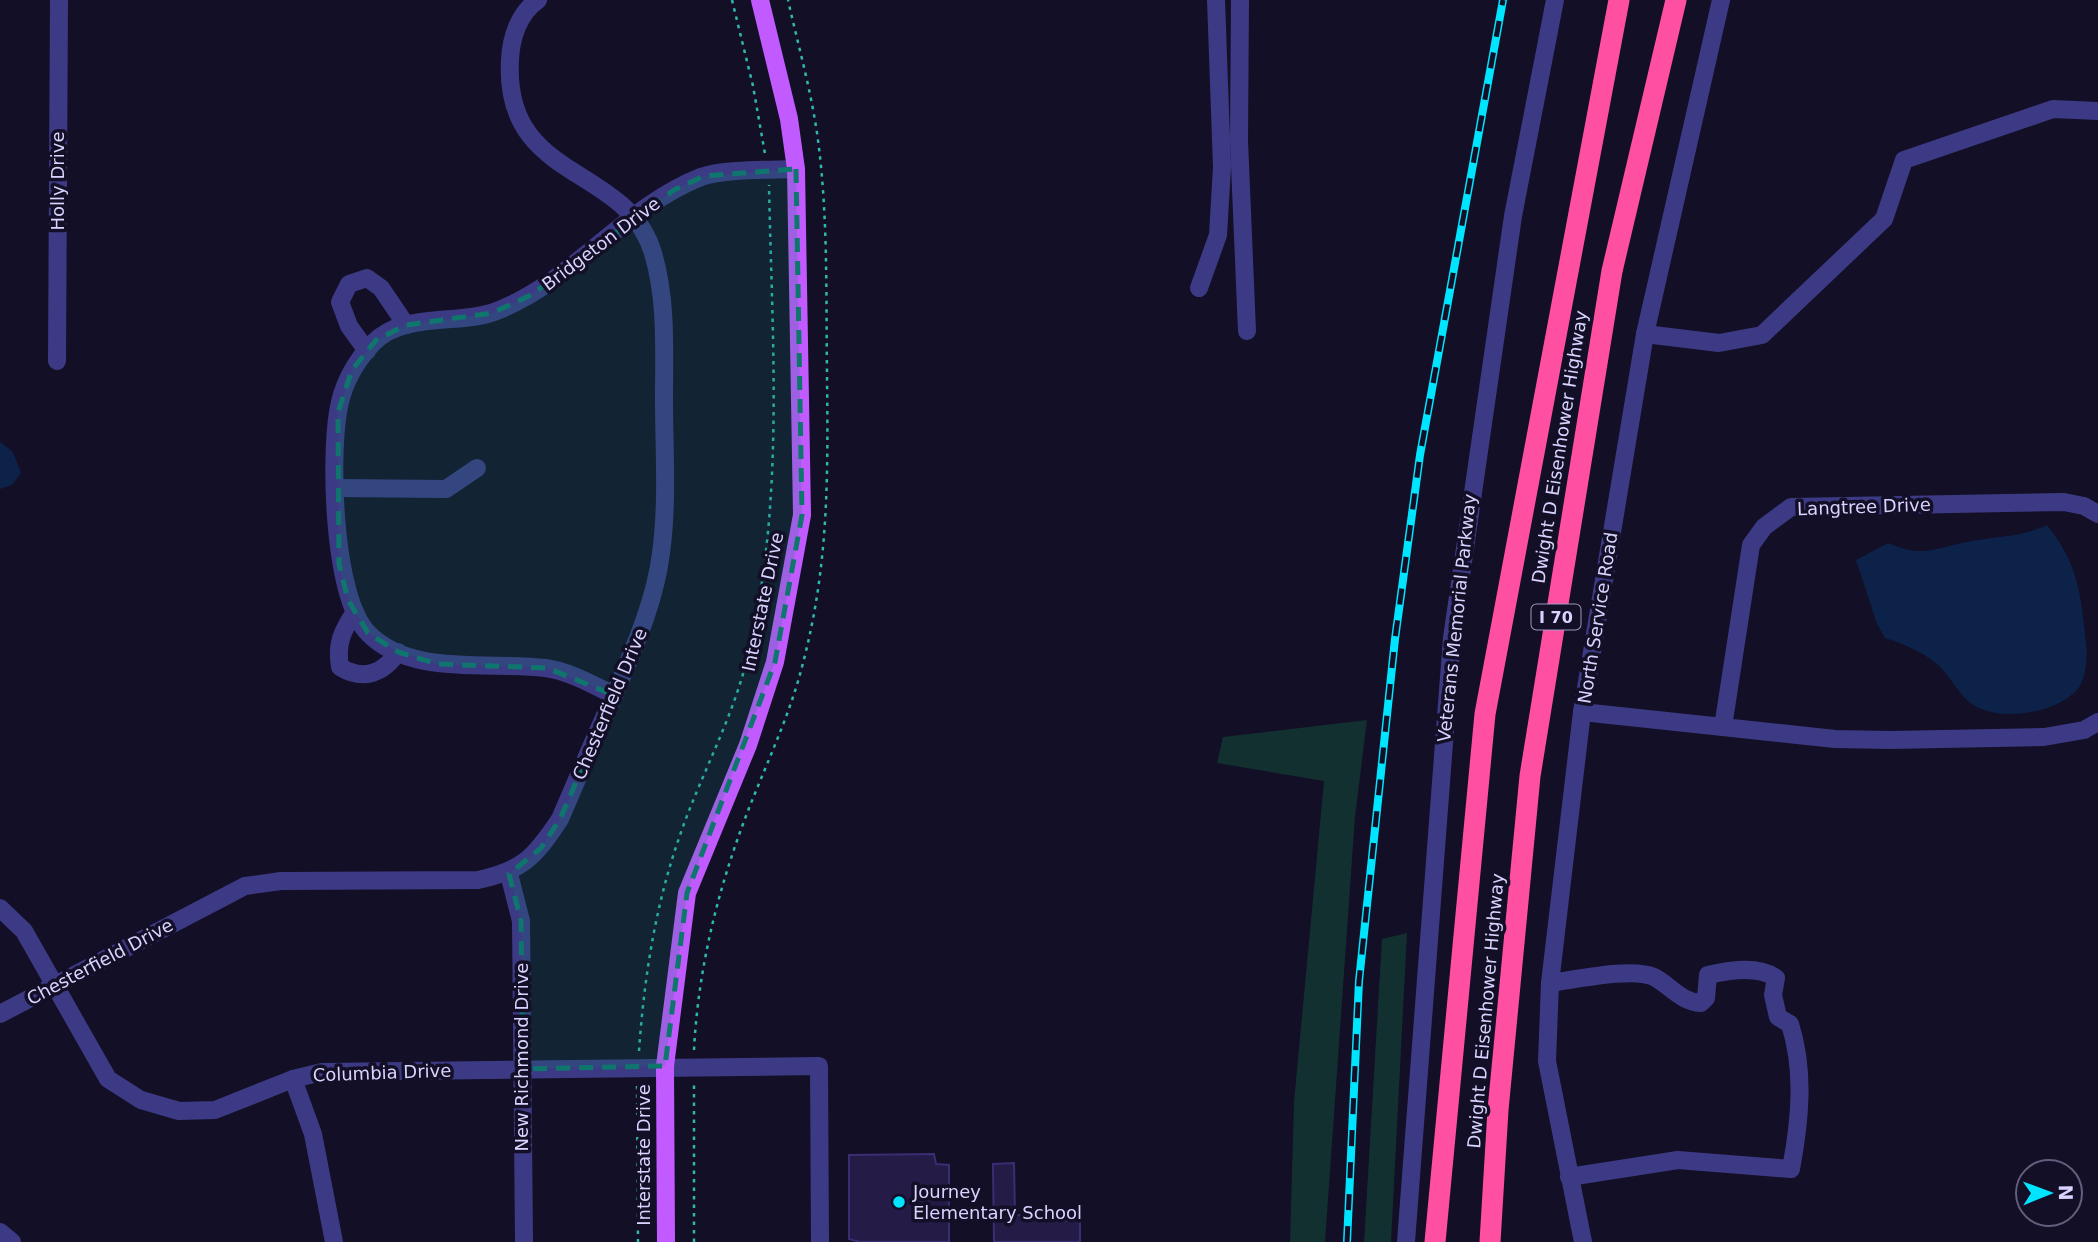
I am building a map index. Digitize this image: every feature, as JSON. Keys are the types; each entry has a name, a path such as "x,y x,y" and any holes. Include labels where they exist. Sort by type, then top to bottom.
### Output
{"highway":[{"name":"Dwight D Eisenhower Highway","path":"1435,1242 1485,714 1619,0"},
{"name":"Dwight D Eisenhower Highway","path":"1490,1242 1498,1110 1530,776 1612,271 1676,0"}],"main road":[{"name":"Interstate Drive","path":"666,1242 665,1066 687,893 748,745 775,662 802,515 796,169 789,119 760,0"}],"street":[{"name":"Holly Drive","path":"57,361 59,0"},
{"name":"Chesterfield Drive","path":"0,1014 245,886 281,881 478,880 509,874 541,848 560,819 643,627 661,555 664,505 664,295 652,249 635,218 601,187 544,154 523,125 508,85 510,46 525,9 538,0"},
{"path":"1199,288 1218,235 1222,167 1216,0"},
{"path":"1240,0 1239,141 1247,331"},
{"name":"Veterans Memorial Parkway","path":"1406,1242 1452,638 1513,216 1555,0"},
{"name":"North Service Road","path":"1583,1242 1547,1062 1550,983 1582,712 1645,334 1721,0"},
{"path":"1645,334 1719,343 1762,335 1884,219 1904,160 2053,109 2098,111"},
{"name":"Bridgeton Drive","path":"614,695 547,668 437,664 398,652 368,633 348,600 340,565 336,488 338,412 352,370 376,340 406,325 492,313 531,295 674,190 704,176 796,169"},
{"path":"367,351 349,326 340,302 349,284 367,278 381,288 406,325"},
{"path":"336,488 446,489 477,468"},
{"name":"Langtree Drive","path":"1723,727 1751,545 1764,527 1791,507 2064,502 2096,508"},
{"path":"355,612 343,630 337,650 340,667 351,674 367,676 392,661 398,652"},
{"path":"1582,712 1835,739 2044,737 2097,725"},
{"name":"New Richmond Drive","path":"509,874 521,920 524,1242"},
{"name":"Columbia Drive","path":"0,908 24,931 108,1079 141,1100 179,1111 215,1110 293,1079 321,1072 819,1066 820,1242"},
{"path":"1550,983 1633,974 1653,977 1681,997 1701,1003 1706,998 1707,975 1726,970 1766,971 1776,978 1773,995 1778,1017 1790,1024 1797,1047 1800,1092 1791,1169 1678,1160 1569,1177"},
{"path":"293,1079 313,1134 334,1242"},
{"path":"0,1232 12,1242"}],"path":[{"path":"638,1242 637,1067 648,964 666,879 679,837 738,692 762,596 773,496 768,171 753,86 732,0"},
{"path":"694,1082 694,1242"},
{"path":"638,1102 645,1102"},
{"path":"685,1102 693,1102"}],"highlighted area":[{"path":"796,169 802,515 775,662 687,893 665,1066 523,1069 521,921 509,874 541,848 560,819 614,695 547,668 437,664 398,652 368,633 348,600 339,564 338,412 352,370 376,340 406,325 492,313 531,295 674,190 704,176"}],"green space":[{"path":"1367,720 1355,817 1325,1242 1290,1242 1294,1102 1324,781 1217,763 1223,737"},
{"path":"1407,933 1391,1242 1364,1242 1382,939"}],"water":[{"path":"0,442 13,452 21,473 12,485 0,489"},
{"path":"2047,525 2066,554 2077,581 2087,650 2081,684 2063,701 2027,713 2001,714 1988,711 1966,699 1931,659 1912,648 1885,638 1877,624 1856,560 1888,543 1911,550 1930,550 2019,534"}],"building":[{"name":"Journey Elementary School","path":"934,1154 936,1164 949,1165 949,1242 860,1242 849,1239 849,1155"},
{"name":"Journey Elementary School","path":"1014,1163 1015,1215 1049,1216 1050,1221 1080,1220 1080,1242 994,1242 993,1164"}],"railway":[{"path":"1347,1242 1359,981 1395,639 1420,455 1503,0"}],"place":[{"name":"Journey Elementary School","path":"899,1202"}]}
